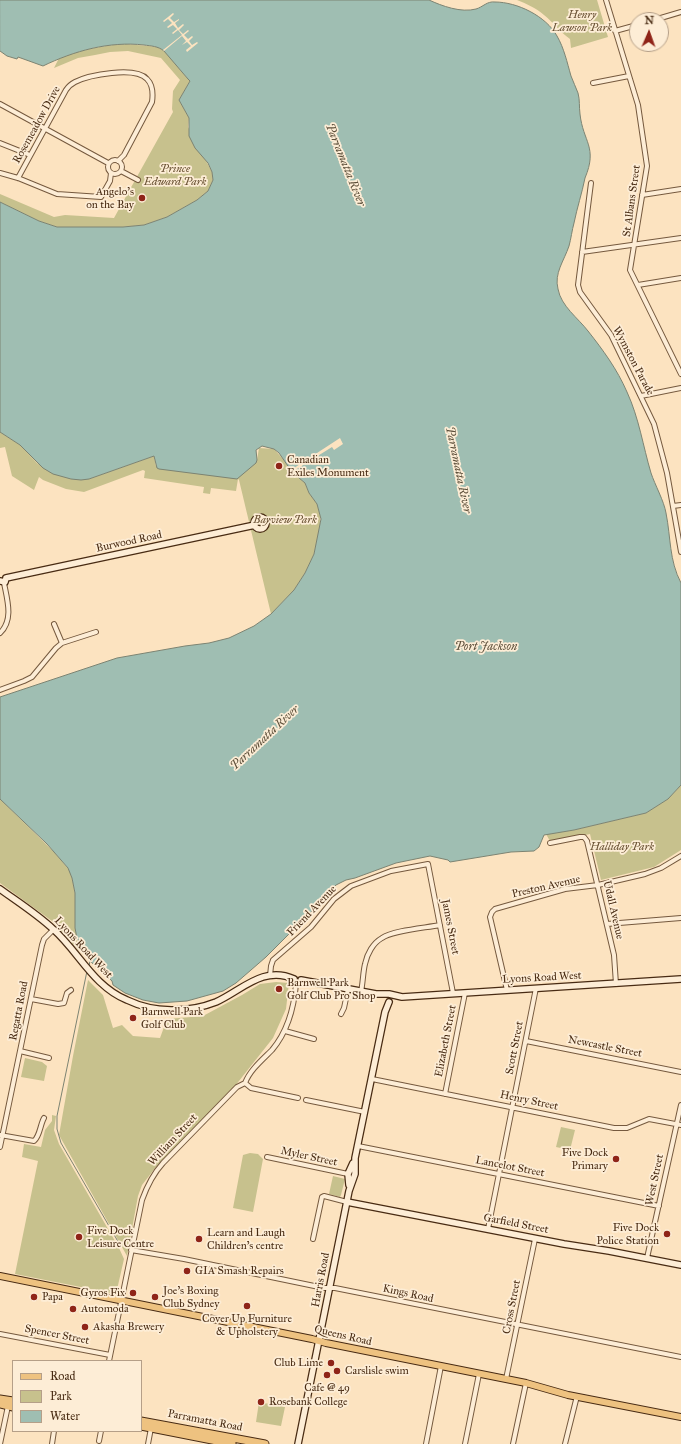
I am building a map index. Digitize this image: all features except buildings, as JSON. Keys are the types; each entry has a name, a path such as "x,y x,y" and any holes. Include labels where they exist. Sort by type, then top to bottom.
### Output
{"highway":[{"path":"0,1399 11,1405"},
{"path":"0,1404 11,1405"},
{"name":"Parramatta Road","path":"142,1421 265,1444"},
{"name":"Parramatta Road","path":"142,1426 232,1444"}],"main road":[{"name":"Burwood Road","path":"2,580 255,525"},
{"name":"Lyons Road West","path":"0,889 54,929 90,972 106,987 126,1000 146,1007 176,1010 195,1008 214,1002 233,993 252,980 270,976 287,977 297,981 376,994 387,999 405,996 681,979"},
{"name":"Harris Road","path":"298,1444 387,999"},
{"name":"Garfield Street","path":"347,1202 535,1239 681,1265"},
{"name":"Queens Road","path":"0,1276 319,1341 326,1344 526,1383 577,1396 681,1417"}],"street":[{"name":"St Albans Street","path":"606,0 638,105 647,166 630,270 681,374"},
{"path":"669,16 681,12"},
{"path":"615,31 629,27"},
{"name":"Rosemeadow Drive","path":"18,178 66,90 75,82 102,74 122,72 134,73 147,78 153,91 152,102 124,155 118,161"},
{"path":"592,83 629,76"},
{"path":"0,104 108,163"},
{"path":"0,142 30,155"},
{"path":"108,163 114,160 118,161 122,166 121,171"},
{"path":"0,173 18,178 57,194 101,197 110,181 111,173 107,168 108,163"},
{"path":"111,173 116,174 121,171"},
{"path":"121,171 138,180"},
{"name":"Wymston Parade","path":"591,183 578,285 580,292 611,335 654,424 666,473 681,552"},
{"path":"642,195 681,189"},
{"path":"582,252 681,238"},
{"path":"638,285 681,278"},
{"path":"641,396 681,388"},
{"path":"672,506 681,505"},
{"path":"0,633 6,625 9,613 2,580"},
{"path":"54,624 62,643"},
{"path":"0,690 24,682 32,677 62,643 96,632"},
{"name":"Udall Avenue","path":"550,843 580,837 584,837 587,841 614,955 616,984"},
{"name":"Preston Avenue","path":"507,990 490,917 495,909 508,904 565,889 598,885 645,874 661,868 681,856"},
{"name":"James Street","path":"428,864 454,993"},
{"name":"Friend Avenue","path":"270,976 273,960 311,927 334,899 351,886 391,871 428,864"},
{"path":"607,924 681,918"},
{"path":"361,992 365,964 372,947 376,942 391,934 440,925"},
{"name":"Regatta Road","path":"0,1147 1,1135 42,945 44,939 54,929"},
{"name":"William Street","path":"109,1360 131,1250 142,1200 147,1186 156,1171 237,1087 244,1083 248,1075 273,1049 285,1031 293,1008 297,981"},
{"name":"Scott Street","path":"488,1229 536,988"},
{"path":"341,1014 344,1008 348,989"},
{"path":"31,999 58,1004 64,1003 67,993 71,990"},
{"name":"Elizabeth Street","path":"445,1094 465,993"},
{"path":"285,1031 314,1039"},
{"name":"Newcastle Street","path":"526,1041 681,1072"},
{"path":"20,1051 49,1058"},
{"name":"Henry Street","path":"372,1079 614,1128 627,1128 649,1119 679,1125"},
{"path":"244,1083 251,1088 298,1098"},
{"path":"306,1100 365,1112"},
{"name":"West Street","path":"647,1258 679,1125 681,1105"},
{"path":"1,1135 34,1141 44,1118"},
{"name":"Lancelot Street","path":"358,1146 659,1206"},
{"name":"Myler Street","path":"267,1157 351,1174"},
{"path":"313,1239 322,1197 324,1196 347,1202"},
{"name":"Cross Street","path":"506,1379 535,1239"},
{"name":"Kings Road","path":"131,1250 184,1259 324,1288 681,1357"},
{"name":"Spencer Street","path":"0,1334 110,1355"},
{"path":"426,1444 441,1366"},
{"path":"465,1444 479,1374"},
{"path":"513,1444 526,1383"},
{"path":"565,1444 577,1396"},
{"path":"0,1444 1,1433 11,1405"},
{"path":"148,1444 151,1428"},
{"path":"52,1444 54,1432"},
{"path":"99,1441 101,1432"}],"green space":[{"name":"Henry Lawson Park","path":"517,0 597,0 608,37 571,48 570,39 548,18 535,8"},
{"name":"Prince Edward Park","path":"126,44 159,47 164,50 190,81 179,100 189,118 188,127 212,172 213,180 208,191 197,200 167,217 144,225 123,227 57,227 39,221 0,202 0,194 54,217 65,215 114,218 173,112 173,91 180,80 161,58 128,51 110,52 78,58 54,68 59,58 67,55 100,47"},
{"name":"Bayview Park","path":"0,432 20,445 37,463 47,470 71,479 89,479 154,456 156,466 257,460 259,448 274,449 291,471 305,483 309,493 317,504 320,515 320,530 314,554 305,573 294,590 271,614 238,479 236,491 211,488 210,494 203,493 204,487 144,478 145,471 143,470 84,492 66,489 39,477 34,490 12,476 5,447 0,448"},
{"name":"Halliday Park","path":"681,785 681,850 654,867 601,880 590,834 551,843 546,834 574,830 646,813 668,799"},
{"path":"0,799 54,852 71,872 75,893 76,933 79,951 52,921 0,883"},
{"name":"Barnwell Park Golf Club","path":"88,980 103,995 113,1028 122,1025 133,1036 160,1038 167,1019 203,1016 260,984 276,982 289,983 286,1009 273,1038 235,1086 156,1167 142,1185 138,1196 127,1256 59,1135"},
{"path":"25,1058 42,1062 47,1066 44,1081 21,1077"},
{"path":"52,1115 56,1116 54,1130 59,1144 124,1259 116,1294 15,1274 38,1161 22,1157 24,1144 41,1147 45,1130 52,1121"},
{"path":"561,1127 575,1130 570,1150 556,1147"},
{"path":"250,1153 258,1154 263,1159 253,1212 233,1208 243,1155"},
{"path":"333,1176 345,1179 340,1197 329,1194"},
{"path":"259,1402 285,1407 281,1426 256,1422"}],"water":[{"name":"Port Jackson","path":"0,0 429,0 446,7 464,10 476,9 490,2 495,2 512,4 521,7 538,16 552,29 562,45 571,76 578,93 582,124 590,152 589,167 569,246 558,272 558,289 566,306 599,345 619,375 631,402 638,422 651,473 665,508 672,557 681,583 681,785 668,799 646,813 574,830 544,835 539,847 534,851 511,852 450,862 448,860 430,856 396,863 346,880 336,885 324,896 316,907 266,957 236,983 223,991 187,1001 159,1003 143,1000 125,993 113,985 112,981 90,961 77,938 75,928 75,893 68,868 47,844 0,799 0,697 117,658 209,643 229,638 254,626 271,614 294,590 305,573 314,554 321,519 317,504 309,493 305,483 292,472 279,453 274,449 262,446 256,450 256,463 237,479 159,469 157,468 154,456 89,479 81,480 53,474 43,468 20,445 0,432 0,202 39,221 57,227 123,227 144,225 167,217 197,200 208,191 213,180 212,172 208,163 195,148 189,136 189,118 179,100 190,81 162,49 144,45 118,44 92,48 43,66 18,57 17,59 7,56 0,51"}],"pier":[{"path":"173,13 174,14 170,18 174,22 179,19 175,23 178,28 183,24 184,25 179,30 183,34 188,30 189,31 184,35 188,39 192,36 193,37 189,41 192,45 197,42 198,43 187,52 186,50 191,46 187,42 182,45 186,41 182,36 164,51 163,50 182,35 178,30 173,34 172,33 177,29 173,25 168,28 167,27 172,23 168,19 164,22 163,21"},
{"path":"340,438 343,444 334,450 332,447 292,472 291,470"}],"waterway":[{"path":"89,966 90,961"},
{"path":"87,971 57,1116 57,1129 61,1143 120,1245"}],"place":[{"name":"Angelo's on the Bay","path":"142,198"},
{"name":"Canadian Exiles Monument","path":"279,466"},
{"name":"Barnwell Park Golf Club Pro Shop","path":"279,989"},
{"name":"Barnwell Park Golf Club","path":"133,1018"},
{"name":"Five Dock Primary","path":"616,1159"},
{"name":"Five Dock Police Station","path":"667,1234"},
{"name":"Five Dock Leisure Centre","path":"79,1237"},
{"name":"Learn and Laugh Children's centre","path":"199,1239"},
{"name":"GIA Smash Repairs","path":"187,1271"},
{"name":"Gyros Fix","path":"133,1293"},
{"name":"Papa","path":"34,1297"},
{"name":"Joe's Boxing Club Sydney","path":"155,1297"},
{"name":"Cover Up Furniture & Upholstery","path":"247,1306"},
{"name":"Automoda","path":"73,1309"},
{"name":"Akasha Brewery","path":"85,1327"},
{"name":"Club Lime","path":"331,1363"},
{"name":"Carslisle swim","path":"337,1371"},
{"name":"Cafe @ 49","path":"327,1375"},
{"name":"Rosebank College","path":"261,1402"}],"water label":[{"name":"Parramatta River","path":"345,165"},
{"name":"Parramatta River","path":"458,470"},
{"name":"Parramatta River","path":"265,738"}]}
